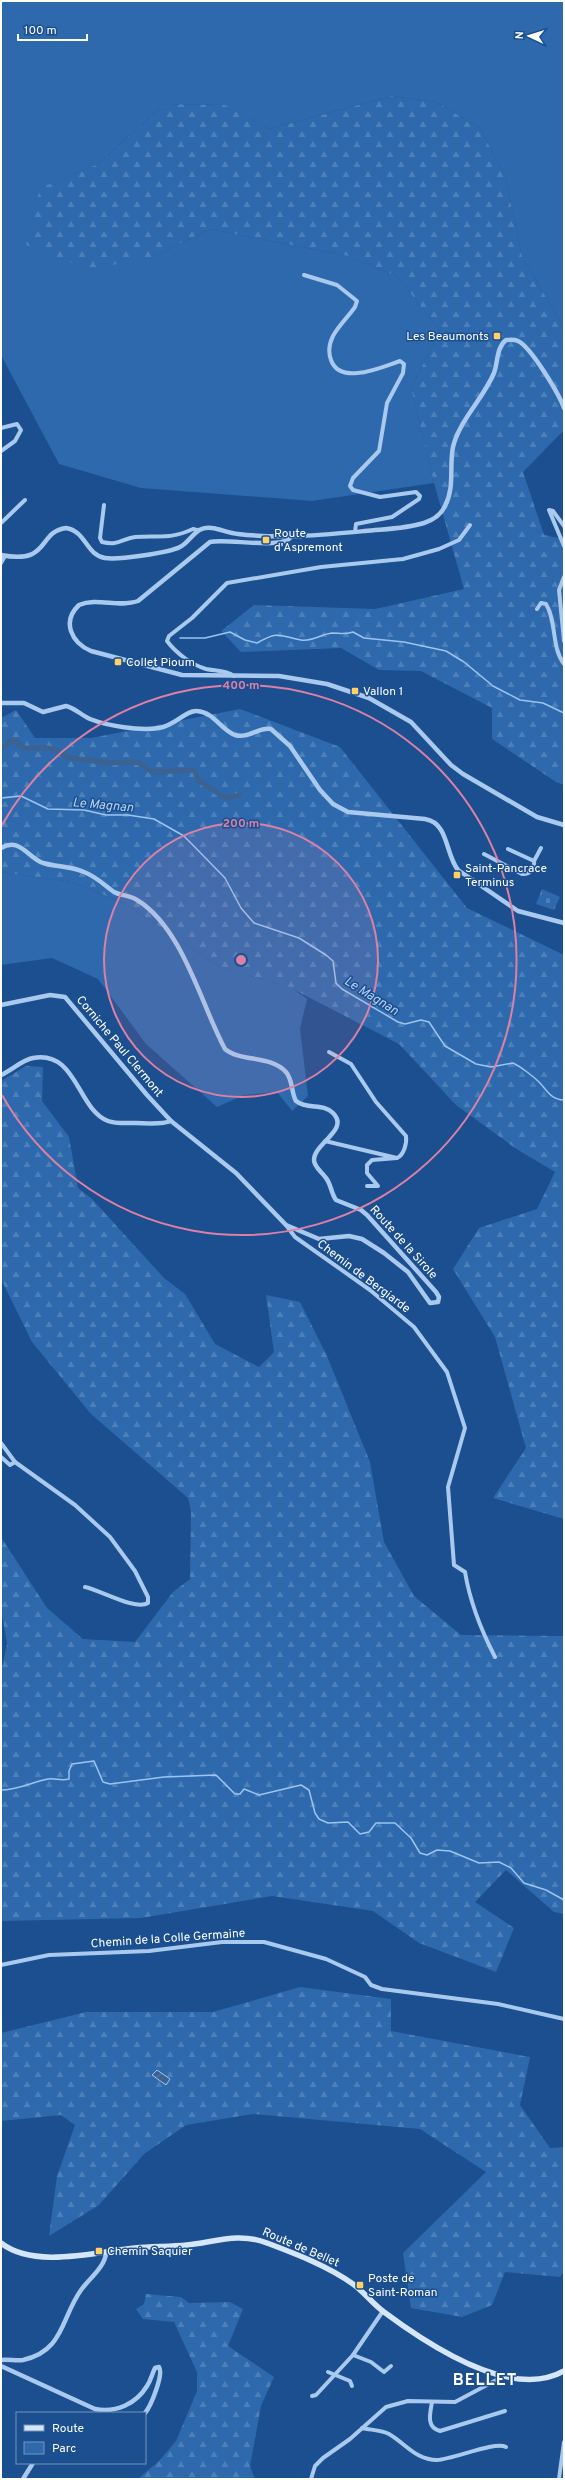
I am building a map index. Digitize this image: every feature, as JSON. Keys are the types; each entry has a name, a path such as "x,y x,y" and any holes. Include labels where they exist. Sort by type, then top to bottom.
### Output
{"main road":[{"name":"Route de Bellet","path":"1,2243 15,2252 27,2256 64,2256 187,2245 227,2238 250,2238 287,2251 343,2278 354,2285 383,2311 431,2344 502,2377 531,2379 562,2373"}],"street":[{"path":"304,275 337,285 357,301 356,307 333,336 329,347 332,361 339,371 349,374 374,369 400,361 404,364 403,373 387,403 379,452 354,478 350,486 353,490 380,497 416,492 420,496 419,500 392,517 356,524 356,532"},
{"path":"104,505 101,540 109,544 120,543 130,538 168,537 181,535 193,529 197,530 211,528 237,534 291,537 398,528 425,523 441,513 449,496 455,442 494,373 500,349 506,340 514,340 523,345 555,386 564,408"},
{"path":"1,428 17,424 21,430 15,442 1,450"},
{"path":"1,523 25,500"},
{"path":"564,526 553,511 549,510 564,546"},
{"path":"234,676 227,672 204,668 192,662 167,641 169,636 192,618 224,585 321,567 403,559 439,549 459,540 470,525"},
{"path":"1,563 3,556 17,558 31,556 56,532 66,528 79,534 94,553 107,559 175,549 186,543 197,530"},
{"path":"291,537 285,542 246,542 222,540 210,542 138,601 131,604 86,603 79,605 74,611 70,632 77,643 88,649 182,675 266,675 296,678 332,686 369,698 411,722 451,764 463,774 537,817 564,825"},
{"path":"564,577 559,590 564,641"},
{"path":"537,609 541,603 546,604 551,612 559,654 564,664"},
{"path":"1,702 24,703 44,712 66,706 93,720 131,727 162,728 175,723 190,712 196,711 209,715 231,733 239,736 271,729 290,746 320,790 333,804 348,812 425,819 434,822 441,830 453,864 458,870 518,911 564,923"},
{"name":"Route de la Sirole","path":"1,848 10,844 16,844 43,863 82,871 105,883 119,894 137,900 148,909 167,930 192,974 225,1049 233,1054 258,1059 281,1068 290,1078 296,1102 307,1107 329,1110 336,1117 338,1123 336,1130 325,1141 314,1159 315,1164 330,1184 336,1200 361,1210 379,1226 436,1292 439,1297 438,1302 430,1303 408,1272 384,1253 359,1238 349,1236 319,1239 286,1225 236,1173 172,1121"},
{"path":"484,854 522,874 532,870 534,861 541,848"},
{"path":"508,849 534,861"},
{"name":"Corniche Paul Clermont","path":"1,1005 50,995 65,998 146,1095 172,1121"},
{"path":"329,1052 351,1064 376,1102 406,1136 406,1144 400,1156 393,1160 372,1160 369,1163 367,1173 378,1186 367,1186"},
{"path":"1,1075 28,1060 46,1058 55,1062 73,1076 91,1107 109,1121 116,1123 172,1121"},
{"path":"325,1141 397,1158"},
{"name":"Chemin de Bergiarde","path":"286,1225 294,1237 370,1290 414,1327 447,1372 465,1428 448,1487 454,1565 465,1572 467,1586 479,1624 495,1657"},
{"path":"1,1443 15,1462 75,1505 110,1538 135,1571 148,1597 148,1603 139,1606 98,1589 85,1587"},
{"path":"1,1457 10,1465 15,1462"},
{"name":"Chemin de la Colle Germaine","path":"1,1965 49,1955 149,1951 222,1942 264,1942 326,1959 365,1977 371,1985 382,1989 498,2004 564,2019"},
{"path":"1,2360 21,2360 52,2345 60,2335 79,2294 103,2263 106,2252"},
{"path":"312,2396 316,2395 337,2375 353,2355 383,2311"},
{"path":"353,2355 363,2361 371,2362 384,2372 391,2366"},
{"path":"1,2366 95,2409 108,2410 122,2407 136,2399 148,2385 155,2368 159,2367 161,2374 151,2403 146,2412"},
{"path":"328,2372 350,2381 352,2386"},
{"path":"311,2479 315,2466 319,2462 362,2428 383,2408 408,2401 455,2402 502,2377"},
{"path":"432,2402 430,2423 432,2427 440,2431 505,2411"},
{"path":"362,2428 389,2434 418,2455 433,2460 459,2457 498,2444 506,2447"},
{"path":"559,2479 564,2442"},
{"path":"23,2479 32,2464"}],"green space":[{"path":"1,1 564,1 564,328 522,256 505,176 480,128 436,102 392,96 269,129 224,105 164,104 98,164 41,188 148,259 210,229 348,256 397,276 440,331 411,388 434,483 312,501 141,488 59,464 1,355"},
{"path":"392,96 436,102 480,128 505,176 522,256 564,328 564,430 523,472 544,535 564,539 564,785 556,782 492,739 492,708 421,671 379,670 341,648 241,652 221,631 254,605 375,609 464,589 434,483 411,388 440,331 397,276 348,256 210,229 148,259 88,269 26,245 40,188 98,164 164,104 225,105 269,129"},
{"path":"240,709 340,747 467,908 564,955 564,1519 493,1498 526,1448 495,1337 453,1269 479,1228 537,1209 555,1172 515,1148 456,1105 399,1044 291,988 218,966 126,904 72,882 1,872 1,718 16,710 35,738 91,738"},
{"path":"1,872 72,882 126,904 218,966 292,988 307,999 300,1029 308,1096 292,1111 277,1092 244,1095 217,1107 146,1044 98,979 52,958 1,965"},
{"path":"542,889 560,897 554,910 536,904"},
{"path":"26,1066 43,1067 42,1101 69,1137 78,1188 92,1199 164,1278 185,1294 215,1344 259,1367 274,1352 266,1295 300,1302 327,1356 370,1462 384,1542 414,1596 461,1635 564,1636 564,1914 554,1912 506,1870 475,1902 514,1928 496,1972 419,1943 373,1911 272,1896 141,1918 1,1921 1,1672 7,1644 1,1609 1,1537 47,1608 83,1639 135,1642 173,1592 190,1579 191,1511 188,1498 91,1414 32,1342 1,1279 1,1081"},
{"path":"300,1987 391,1999 391,2031 530,2057 520,2105 550,2148 564,2147 564,2271 560,2277 505,2272 492,2305 462,2317 411,2308 403,2253 486,2172 420,2129 253,2114 186,2125 144,2154 99,2205 49,2236 57,2176 75,2125 61,2115 1,2121 1,2033 86,2012 213,2012"},
{"path":"146,2294 181,2297 189,2303 230,2302 243,2309 228,2346 274,2377 261,2406 250,2466 255,2479 138,2479 159,2461 176,2441 197,2391 197,2372 174,2322 143,2319 136,2309 144,2304"}],"water":[{"path":"157,2070 170,2079 166,2085 152,2075"}],"waterway":[{"path":"180,638 205,638 230,632 245,640 257,643 275,635 305,640 332,633 344,634 353,632 364,638 404,642 446,651 464,662 493,686 520,700 543,703 564,713"},
{"path":"1,749 10,741 14,740 24,748 48,748 55,750 66,757 107,763 137,762 152,772 194,770 199,781 225,798 240,795"},
{"name":"Le Magnan","path":"1,798 21,796 48,809 84,810 106,815 128,815 154,819 184,836 225,878 241,908 254,923 299,938 333,961 336,983 342,989 398,1022 405,1024 421,1020 429,1022 445,1046 476,1064 491,1067 513,1063 534,1077 552,1096 564,1100"},
{"path":"1,1790 13,1789 48,1779 69,1779 69,1771 72,1764 94,1761 103,1782 110,1784 164,1777 216,1775 235,1794 240,1794 244,1789 259,1795 301,1785 309,1790 315,1813 319,1819 328,1823 348,1822 360,1834 369,1832 376,1823 395,1823 411,1838 420,1853 427,1855 437,1850 450,1851 479,1863 499,1862 511,1868 524,1883 546,1890 564,1900"}],"place":[{"name":"Les Beaumonts","path":"497,336"},
{"name":"Route d'Aspremont","path":"266,540"},
{"name":"Collet Pioum","path":"118,662"},
{"name":"Vallon 1","path":"355,691"},
{"name":"Saint-Pancrace Terminus","path":"457,875"},
{"name":"Chemin Saquier","path":"99,2251"},
{"name":"Poste de Saint-Roman","path":"360,2285"}],"district":[{"name":"BELLET","path":"485,2379"}]}
